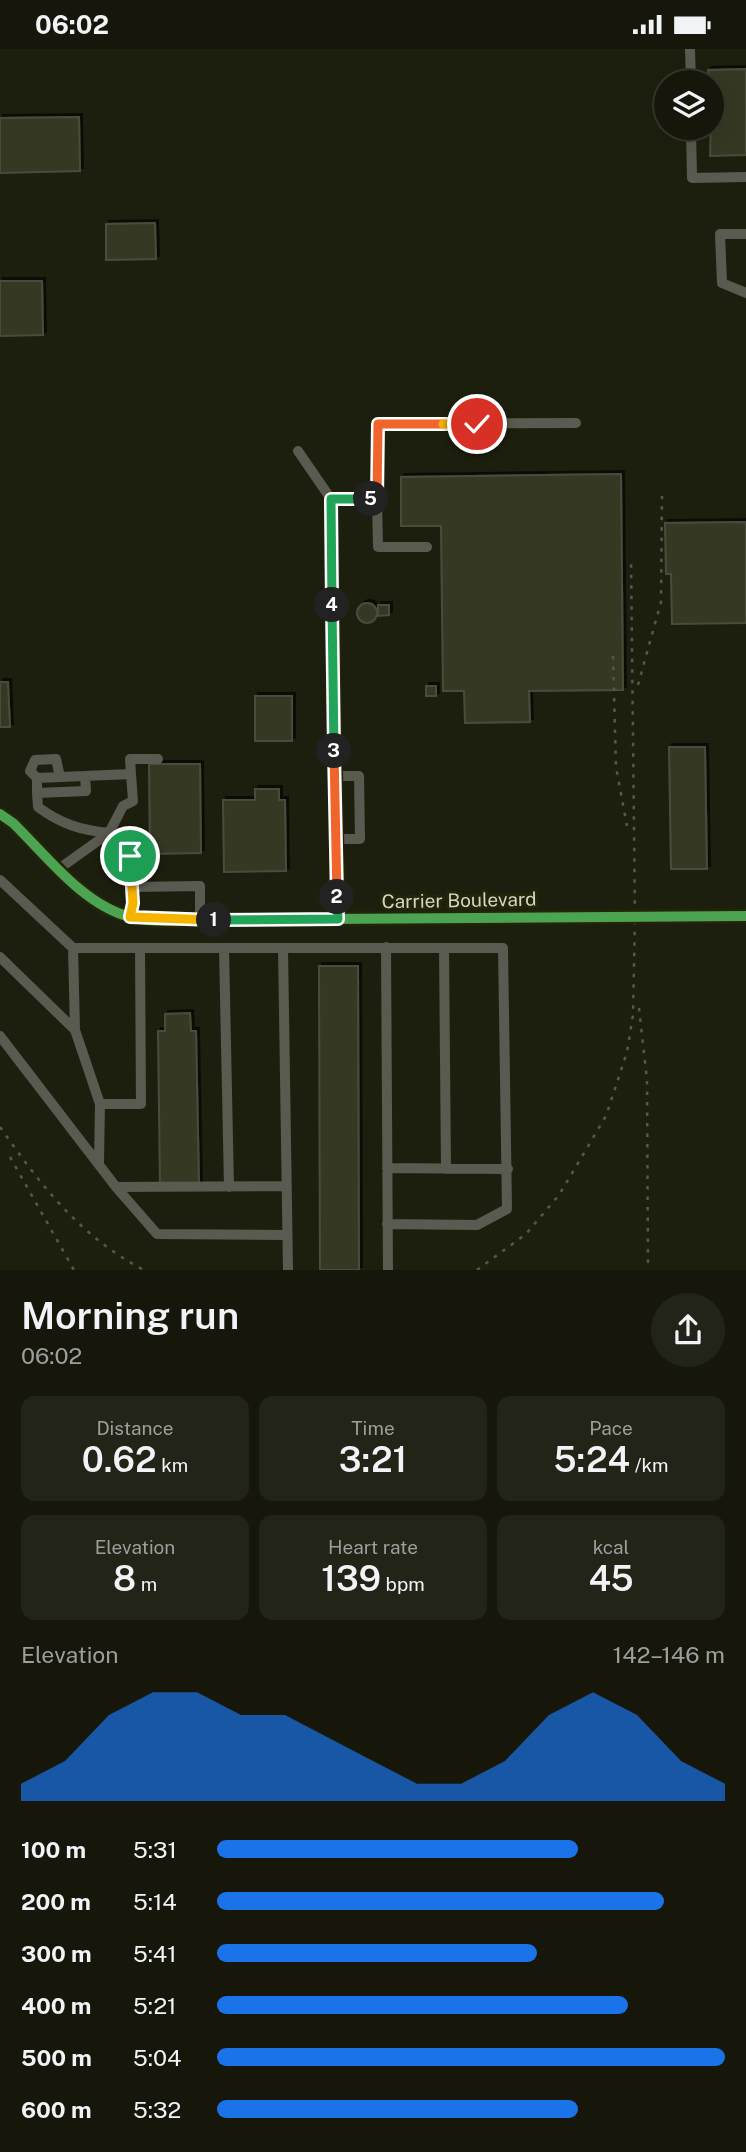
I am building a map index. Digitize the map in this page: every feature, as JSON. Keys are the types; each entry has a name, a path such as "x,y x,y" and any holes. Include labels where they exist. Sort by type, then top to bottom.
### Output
{"street":[{"path":"690,49 691,70"},
{"path":"691,140 692,178 746,177"},
{"path":"746,234 720,234 722,283 746,293"},
{"path":"427,547 378,547 378,424 576,423"},
{"path":"298,451 331,499 338,919"},
{"path":"331,499 377,499"},
{"path":"60,777 57,759 35,760 30,771 37,778 38,807 58,822 86,831 129,838 133,887 130,917"},
{"path":"60,868 109,833 123,806 133,801 130,759 158,759"},
{"path":"37,778 131,773"},
{"path":"37,793 86,791 85,776"},
{"path":"335,776 359,776 360,839 336,839"},
{"name":"Carrier Boulevard","path":"0,814 85,893 108,908 130,917 200,920 746,916"},
{"path":"0,880 73,949 503,948 508,1209 477,1225 387,1224"},
{"path":"133,887 200,886 200,920"},
{"path":"386,947 388,1270"},
{"path":"100,1104 141,1104 140,948"},
{"path":"224,948 229,1187"},
{"path":"283,948 288,1270"},
{"path":"444,948 446,1169"},
{"path":"73,949 75,1030 100,1104 99,1162"},
{"path":"0,957 75,1030"},
{"path":"0,1036 116,1187 157,1234 287,1235"},
{"path":"387,1168 508,1168"},
{"path":"116,1187 286,1185"}],"building":[{"path":"746,69 746,155 710,156 710,140 724,140 724,70 708,70"},
{"path":"79,117 80,171 0,173 0,118"},
{"path":"155,223 156,259 106,260 106,224"},
{"path":"0,281 42,281 43,335 0,336"},
{"path":"621,474 623,690 529,691 530,722 465,723 464,691 443,691 441,526 401,526 401,477"},
{"path":"746,522 746,623 672,624 671,574 666,574 665,523"},
{"path":"367,603 374,606 377,613 374,620 367,623 360,620 357,613 360,606"},
{"path":"378,605 389,605 389,615 378,616"},
{"path":"0,682 8,682 10,727 0,727"},
{"path":"426,686 436,686 436,696 426,696"},
{"path":"255,696 292,696 292,741 255,741"},
{"path":"669,747 705,747 707,869 671,869"},
{"path":"149,764 200,764 201,853 150,854"},
{"path":"255,789 279,789 279,800 285,800 286,871 224,872 223,800 255,800"},
{"path":"319,966 358,966 359,1270 320,1270"},
{"path":"190,1013 191,1031 196,1031 199,1185 160,1185 158,1031 165,1031 165,1014"}],"railway":[{"path":"638,685 661,602 662,496"},
{"path":"477,1270 526,1234 559,1195 606,1116 627,1052 633,1015 635,916 631,558"},
{"path":"613,656 616,767 627,826"},
{"path":"639,1008 647,1080 648,1270"},
{"path":"0,1127 46,1189 81,1225 100,1242 144,1270"},
{"path":"10,1157 74,1270"}],"cycle path":[{"path":"331,499 338,919"},
{"path":"0,814 13,823 81,890 113,911 138,919 165,921 746,916"}],"route":[{"path":"130,856 133,887 130,917 172,920 338,919 331,499 377,499 378,424 477,424"}]}
